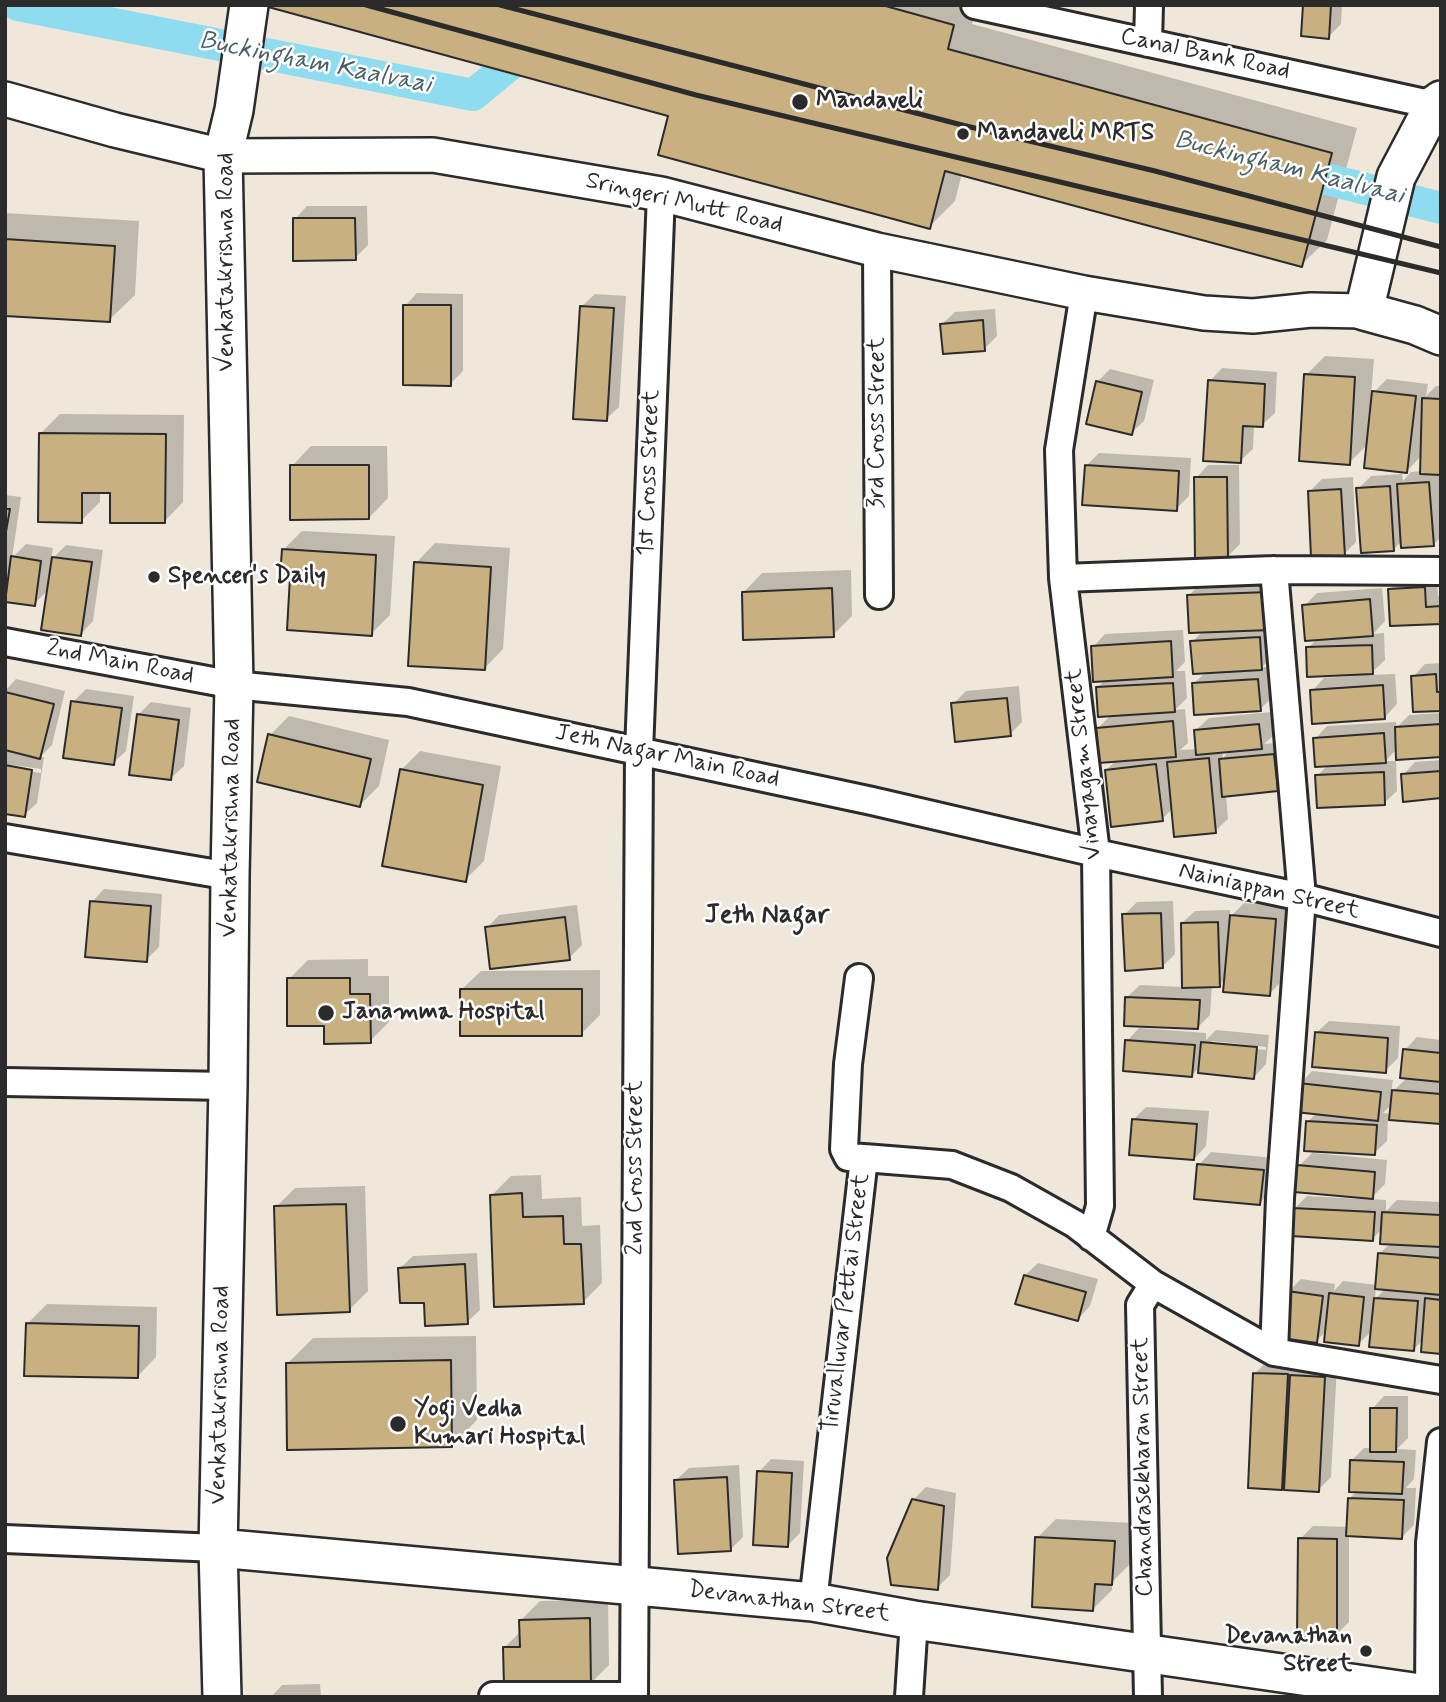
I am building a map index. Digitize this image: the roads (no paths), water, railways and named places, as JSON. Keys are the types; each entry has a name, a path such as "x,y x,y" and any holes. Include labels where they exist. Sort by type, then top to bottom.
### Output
{"main road":[{"name":"Venkatakrishna Road","path":"222,1697 218,1548 234,685 223,156 234,110 249,5"},
{"path":"1437,102 1396,177 1363,311 1415,325 1441,336"},
{"name":"Devanathan Street","path":"218,1548 813,1602 914,1620 1433,1696"}],"street":[{"name":"Canal Bank Road","path":"975,5 1437,102"},
{"path":"1148,43 1149,5"},
{"name":"Sringeri Mutt Road","path":"5,99 115,130 223,156 433,155 662,194 877,250 1084,293 1204,313 1253,316 1311,310 1363,311"},
{"name":"1st Cross Street","path":"639,751 662,194"},
{"name":"3rd Cross Street","path":"877,250 879,596"},
{"name":"Vinayagam Street","path":"1084,293 1059,450 1063,578 1097,853 1100,1206 1091,1237"},
{"path":"1274,570 1302,897 1280,1198 1274,1352"},
{"path":"1063,578 1274,570 1441,571"},
{"name":"2nd Main Road","path":"5,642 234,685"},
{"name":"Jeth Nagar Main Road","path":"234,685 408,702 872,801 1097,853"},
{"name":"2nd Cross Street","path":"634,1696 639,751"},
{"path":"5,838 230,876"},
{"name":"Nainiappan Street","path":"1097,853 1302,897 1441,933"},
{"name":"Tiruvalluvar Pettai Street","path":"813,1602 864,1158 848,1157 844,1149 848,1064 859,978"},
{"path":"5,1082 228,1086"},
{"path":"864,1158 952,1165 1011,1188 1074,1224 1153,1284 1274,1352 1441,1380"},
{"name":"Chandrasekharan Street","path":"1149,1697 1140,1305 1153,1284"},
{"path":"1433,1696 1430,1543 1441,1442"},
{"path":"5,1539 218,1548"},
{"path":"909,1697 914,1620"},
{"path":"494,1696 634,1696"}],"waterway":[{"name":"Buckingham Kaalvaai","path":"18,5 473,95 535,44"},
{"name":"Buckingham Kaalvaai","path":"1283,168 1441,208"}],"railway":[{"path":"366,5 696,95 1441,273"},
{"path":"500,5 962,125 1155,171 1441,247"}],"place":[{"name":"Mandaveli","path":"800,102"},
{"name":"Mandaveli MRTS","path":"963,134"},
{"name":"Spencer's Daily","path":"154,577"},
{"name":"Janamma Hospital","path":"326,1013"},
{"name":"Yogi Vedha Kumari Hospital","path":"398,1424"},
{"name":"Devanathan Street","path":"1366,1651"}],"district":[{"name":"Jeth Nagar","path":"767,917"}]}
